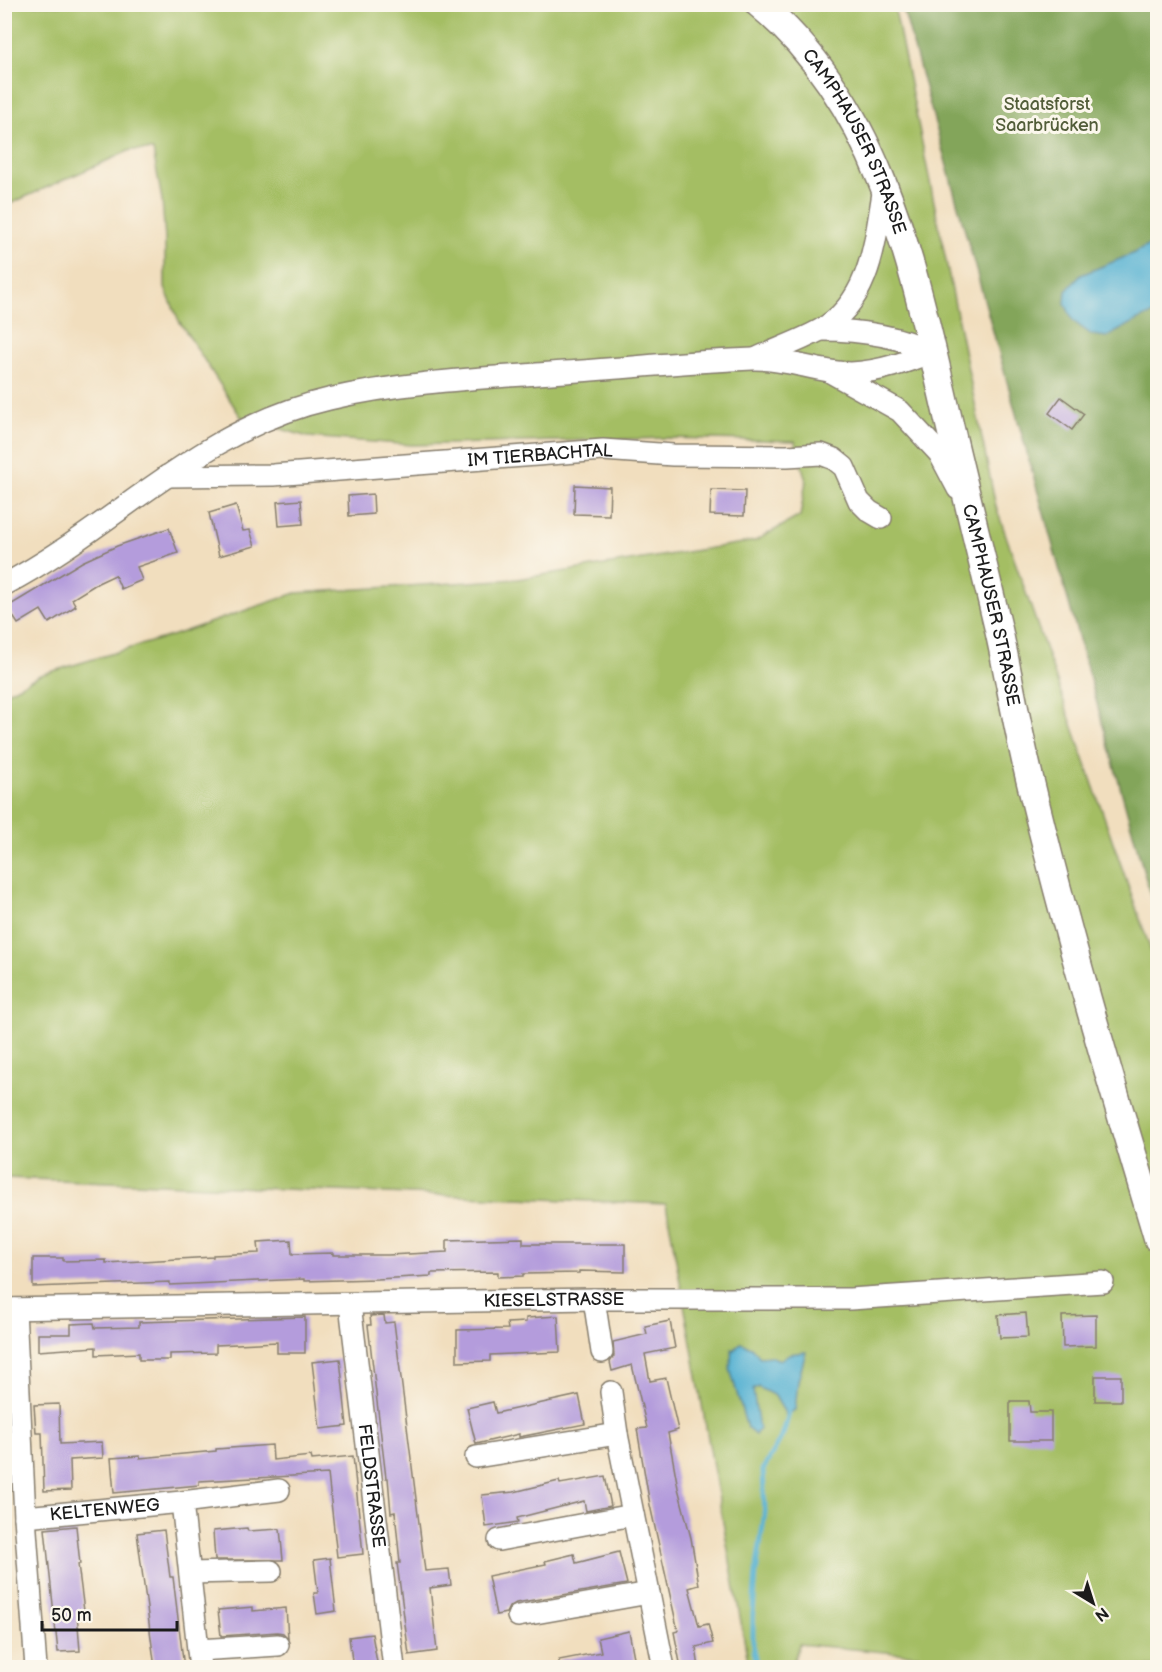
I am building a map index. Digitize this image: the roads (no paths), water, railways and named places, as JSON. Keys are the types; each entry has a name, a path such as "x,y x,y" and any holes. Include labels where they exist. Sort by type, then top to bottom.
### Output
{"street":[{"name":"CAMPHAUSER STRASSE","path":"759,4 818,66 858,128 884,187 915,277 1043,833 1158,1239"},
{"path":"756,358 822,330 853,299 864,282 873,253 884,187"},
{"path":"822,330 870,332 908,340 932,352"},
{"path":"4,585 73,542 232,434 279,414 328,399 380,389 467,379 756,358 851,373 895,367 932,352"},
{"path":"827,370 900,411 939,453 969,508"},
{"name":"IM TIERBACHTAL","path":"167,476 273,475 603,450 673,455 821,454 834,459 844,467 859,501 881,518"},
{"name":"KIESELSTRASSE","path":"10,1309 594,1299 850,1299 1103,1282"},
{"path":"594,1299 602,1352"},
{"name":"FELDSTRASSE","path":"350,1304 394,1668"},
{"path":"10,1309 36,1668"},
{"path":"611,1392 617,1434 664,1668"},
{"path":"476,1457 617,1434"},
{"name":"KELTENWEG","path":"25,1517 279,1490"},
{"name":"KELTENWEG","path":"182,1502 199,1659 278,1645"},
{"path":"499,1540 633,1515"},
{"path":"190,1573 271,1570"},
{"path":"518,1616 650,1593"}],"water":[{"path":"1157,241 1157,312 1107,337 1092,335 1073,321 1065,303 1066,291 1081,275"},
{"path":"741,1343 751,1347 760,1357 770,1356 780,1360 789,1354 806,1352 798,1381 795,1410 786,1415 775,1396 758,1387 753,1390 759,1429 755,1435 747,1428 730,1369 732,1349 734,1350"}],"waterway":[{"path":"757,1668 753,1650 753,1613 765,1512 763,1470 783,1434 789,1413"}],"park label":[{"name":"Staatsforst Saarbrücken","path":"1047,114"}]}
